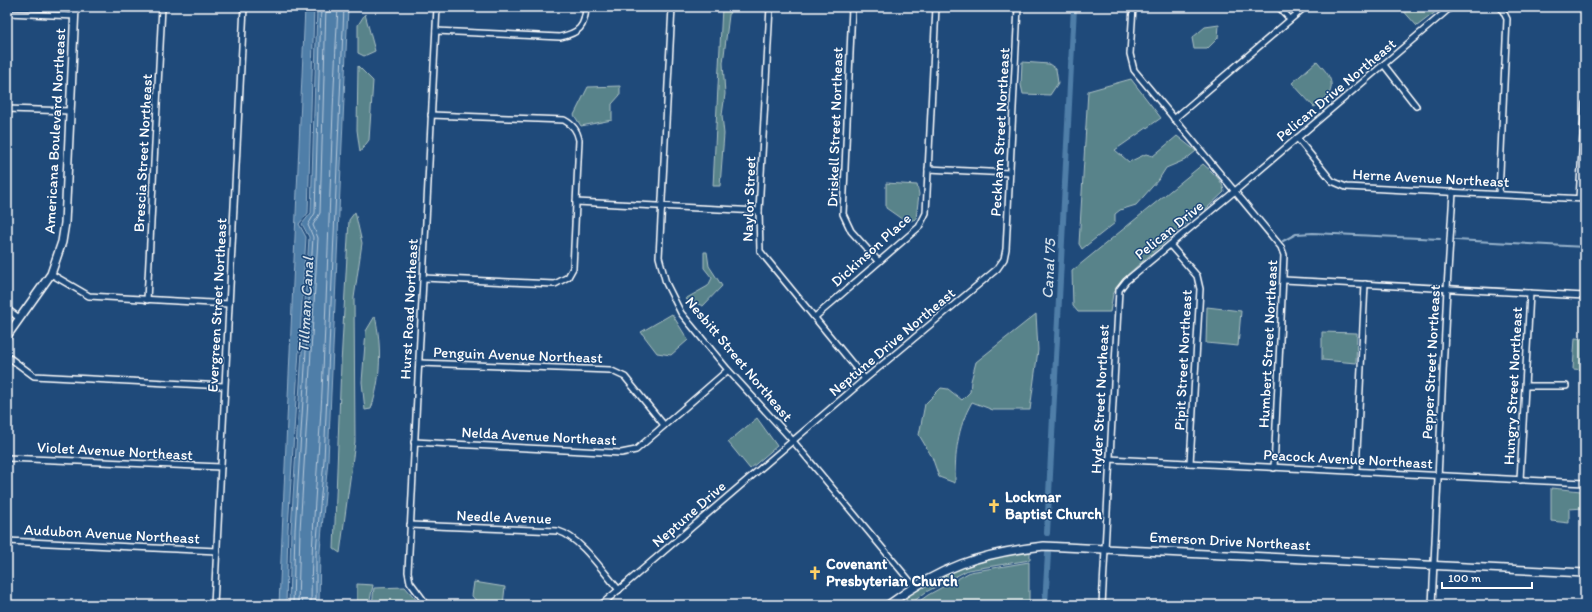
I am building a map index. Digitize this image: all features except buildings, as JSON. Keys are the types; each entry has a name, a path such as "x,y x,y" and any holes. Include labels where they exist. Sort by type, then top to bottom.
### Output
{"street":[{"name":"Americana Boulevard Northeast","path":"7,336 51,274 62,242 65,223 75,7"},
{"name":"Brescia Street Northeast","path":"147,300 162,7"},
{"name":"Evergreen Street Northeast","path":"214,605 244,7"},
{"name":"Hurst Road Northeast","path":"427,605 410,582 408,572 437,7"},
{"path":"436,31 560,37 574,34 583,25 586,7"},
{"name":"Nesbitt Street Northeast","path":"672,7 660,257 666,283 681,313 728,370 793,441 914,586"},
{"name":"Naylor Street","path":"770,7 759,211 760,251 865,379"},
{"name":"Driskell Street Northeast","path":"852,7 843,214 851,231 878,261"},
{"name":"Dickinson Place","path":"815,317 919,227 926,213 936,7"},
{"name":"Peckham Street Northeast","path":"1004,259 1006,249 1018,7"},
{"name":"Humbert Street Northeast","path":"1133,7 1130,54 1134,70 1282,246 1284,256 1284,280 1274,468"},
{"path":"1279,7 1290,19"},
{"path":"1174,119 1305,7"},
{"name":"Pelican Drive Northeast","path":"1235,191 1451,7"},
{"path":"1500,194 1507,19 1501,7"},
{"path":"7,13 75,16"},
{"path":"1384,65 1416,106"},
{"path":"1582,199 1585,104"},
{"path":"7,109 70,111"},
{"path":"423,278 555,284 568,278 573,268 579,140 578,132 571,124 564,120 431,115"},
{"name":"Herne Avenue Northeast","path":"1297,138 1332,181 1346,187 1582,199"},
{"path":"928,169 1009,173"},
{"name":"Pelican Drive","path":"1119,290 1126,281 1235,191"},
{"name":"Pepper Street Northeast","path":"1432,605 1453,192"},
{"path":"576,202 759,211"},
{"name":"Pipit Street Northeast","path":"1170,244 1197,276 1200,289 1190,463"},
{"name":"Neptune Drive Northeast","path":"793,441 997,269 1004,259"},
{"path":"51,274 89,296 229,304"},
{"path":"1284,280 1585,296"},
{"path":"1356,472 1365,284"},
{"name":"Hyder Street Northeast","path":"1102,605 1119,290"},
{"name":"Hungry Street Northeast","path":"1520,480 1530,293"},
{"path":"7,309 19,318"},
{"path":"7,356 34,376 224,386"},
{"name":"Penguin Avenue Northeast","path":"419,363 610,370 625,377 664,425"},
{"name":"Nelda Avenue Northeast","path":"414,442 621,453 636,450 728,370"},
{"path":"1526,386 1566,386"},
{"name":"Neptune Drive","path":"601,605 793,441"},
{"name":"Violet Avenue Northeast","path":"7,458 221,467"},
{"name":"Peacock Avenue Northeast","path":"1109,459 1585,483"},
{"name":"Needle Avenue","path":"410,525 558,531 566,533 575,540 619,590"},
{"name":"Audubon Avenue Northeast","path":"7,541 217,551"},
{"name":"Emerson Drive Northeast","path":"888,605 914,586 948,568 977,558 1010,550 1044,546 1585,573"}],"green space":[{"path":"722,7 730,7 723,63 725,94 722,115 724,134 720,186 713,186"},
{"path":"1400,7 1440,7 1441,8 1417,26"},
{"path":"365,14 375,51 364,56 358,53 358,25"},
{"path":"1219,25 1218,38 1207,49 1194,49 1192,38 1205,27"},
{"path":"1317,61 1329,77 1331,88 1328,96 1314,107 1292,83"},
{"path":"1022,62 1049,64 1056,69 1058,83 1050,95 1023,94 1021,85"},
{"path":"358,66 373,81 369,140 360,152 357,130"},
{"path":"1131,79 1161,118 1115,150 1129,162 1146,154 1153,156 1177,136 1196,151 1185,160 1166,168 1159,179 1136,205 1120,210 1115,214 1115,223 1082,249 1079,244 1088,91"},
{"path":"620,86 620,95 612,104 612,120 581,126 574,115 588,87"},
{"path":"1203,164 1222,184 1224,192 1206,209 1190,215 1189,221 1127,275 1113,294 1110,312 1078,312 1073,306 1072,271"},
{"path":"886,183 917,185 919,194 916,219 906,222 886,208"},
{"path":"355,212 362,243 354,298 355,442 340,553 334,549 341,364 349,220"},
{"path":"704,252 707,252 709,266 722,286 703,306 685,299 708,286 712,278 704,268"},
{"path":"1207,307 1241,311 1238,346 1206,343"},
{"path":"672,314 688,340 671,355 657,353 641,332"},
{"path":"1036,314 1038,350 1030,410 993,410 972,402 960,431 955,483 939,477 932,457 919,435 925,404 941,388 948,389 962,400 970,392 976,362"},
{"path":"375,316 379,339 379,375 371,409 365,410 362,382 366,331"},
{"path":"1322,332 1357,333 1356,363 1322,360"},
{"path":"1575,338 1585,339 1585,370 1573,369"},
{"path":"757,418 777,446 750,469 728,442"},
{"path":"1551,488 1581,491 1585,494 1584,508 1569,509 1569,523 1551,521"},
{"path":"1030,551 1030,560 968,570 926,592 909,605 893,605 913,591 944,573 984,559"},
{"path":"1029,562 1029,605 914,605 928,595 970,572"},
{"path":"474,582 505,587 503,605 480,605 472,596"},
{"path":"357,584 373,585 369,605 357,605"},
{"path":"405,587 421,605 372,605 374,588"}],"water":[{"path":"305,7 314,7 308,213 299,224 306,237 288,529 286,605 279,605"},
{"name":"Tillman Canal","path":"317,7 348,7 328,460 320,551 319,605 289,605 291,530 309,237 302,224 311,213"}],"waterway":[{"name":"Canal 75","path":"1047,533 1074,7"},
{"path":"1283,241 1296,234 1313,233 1440,239"},
{"path":"1455,240 1585,247"},
{"name":"Canal 75","path":"1045,605 1048,553"}],"place":[{"name":"Lockmar Baptist Church","path":"994,506"},
{"name":"Covenant Presbyterian Church","path":"815,573"}]}
